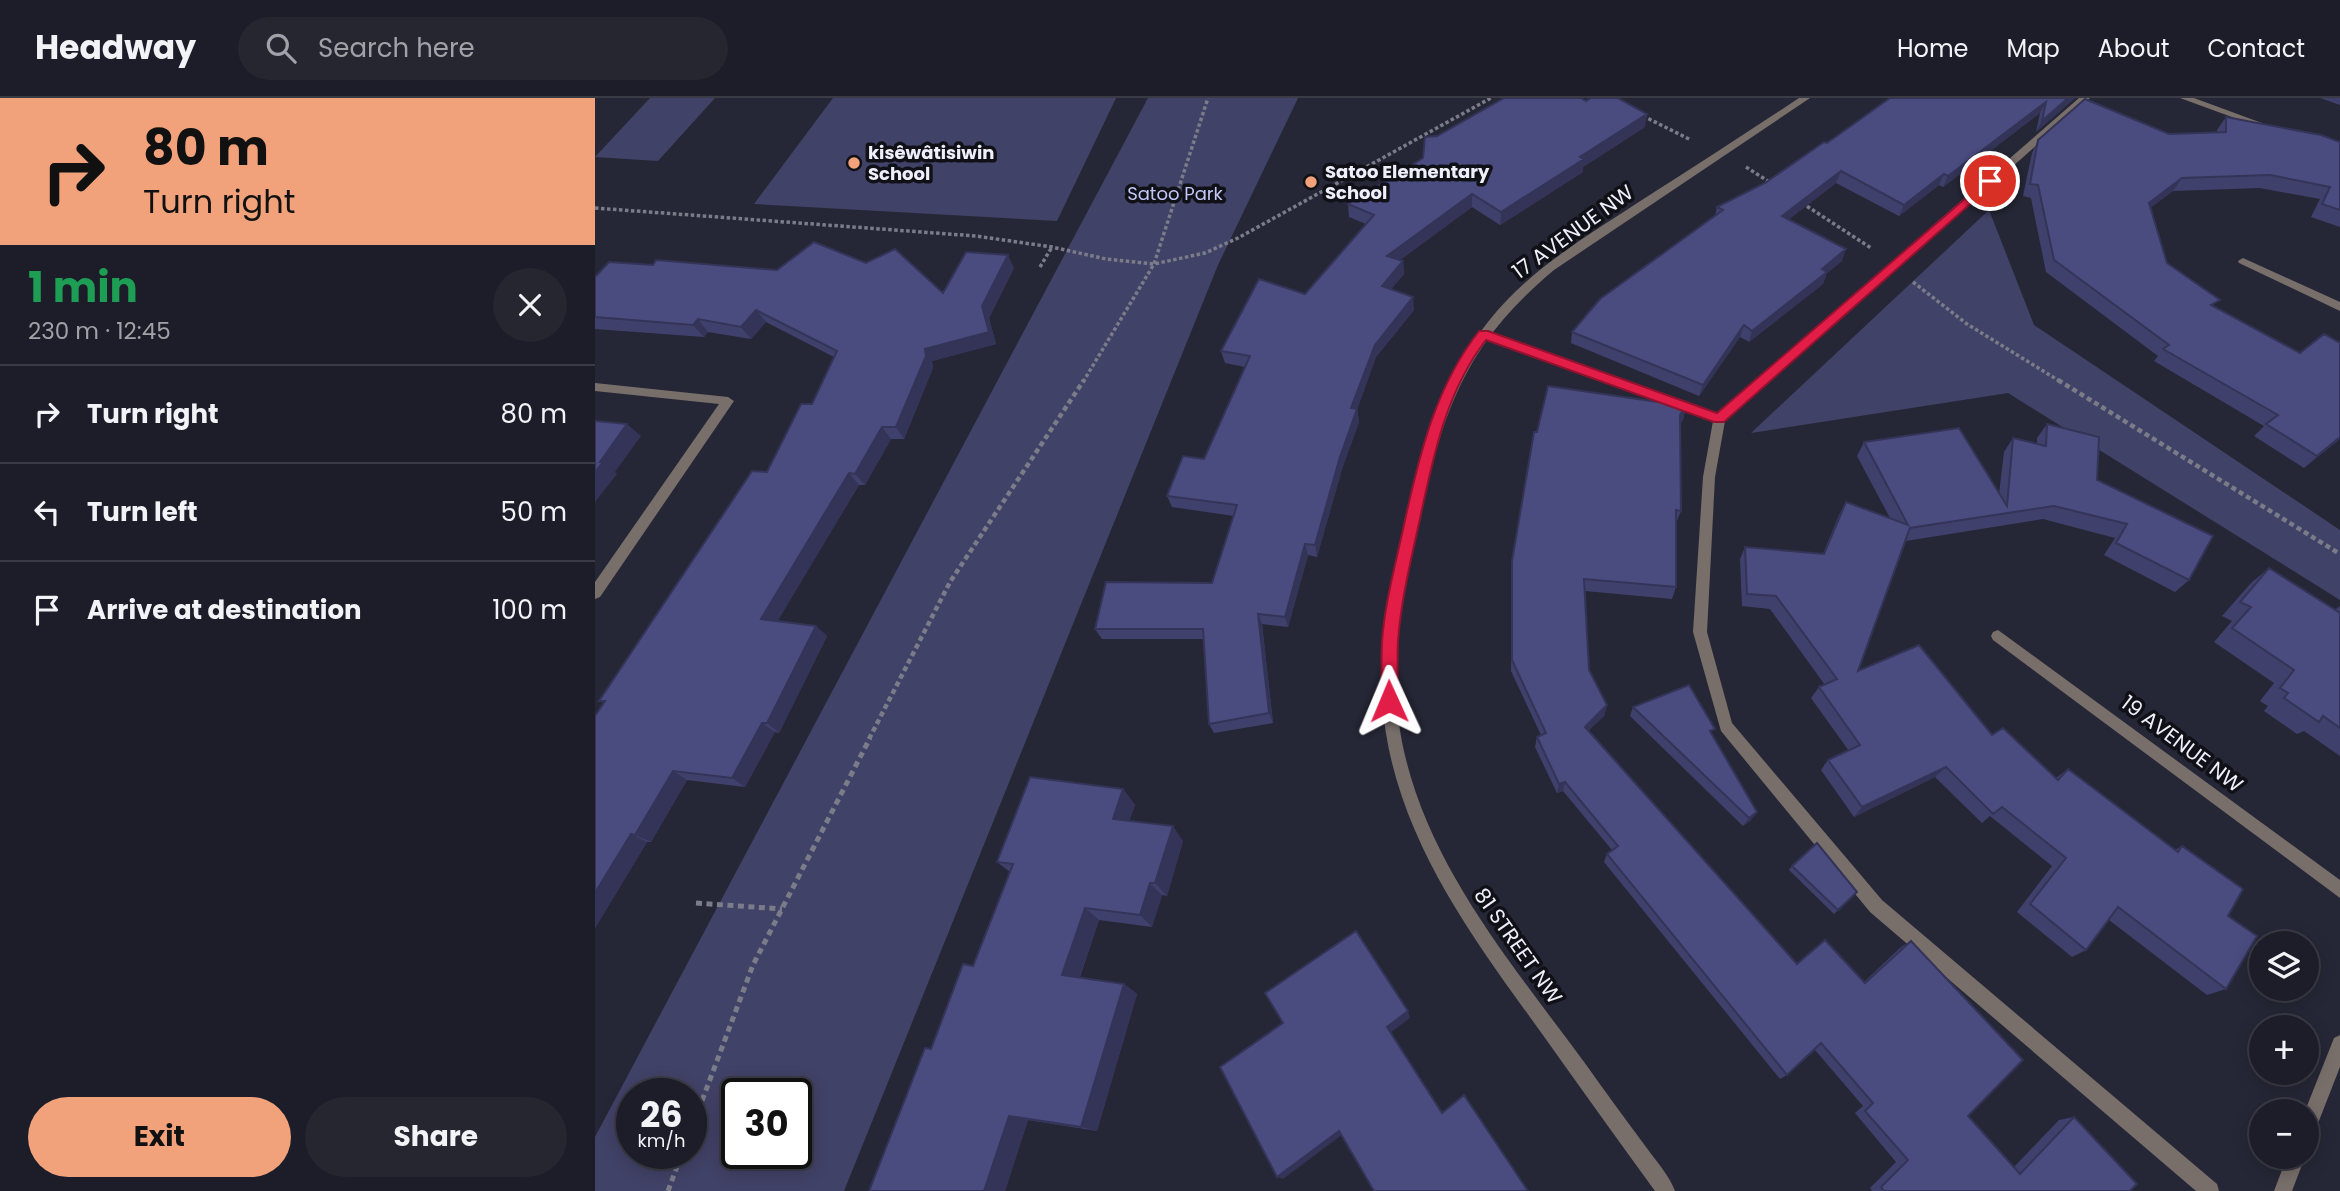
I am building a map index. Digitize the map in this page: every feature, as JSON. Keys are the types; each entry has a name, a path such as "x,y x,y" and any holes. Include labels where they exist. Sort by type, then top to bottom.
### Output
{"street":[{"name":"17 AVENUE NW","path":"1389,701 1390,640 1425,459 1445,399 1469,352 1516,297 1587,240 1805,98"},
{"path":"2085,98 1719,419 1709,477 1700,632 1726,726 1876,905 2210,1191"},
{"path":"2185,98 2288,135"},
{"path":"2243,261 2340,307"},
{"path":"1483,334 1719,419"},
{"path":"595,387 728,401 595,593"},
{"name":"19 AVENUE NW","path":"1998,636 2340,890"},
{"name":"81 STREET NW","path":"1389,701 1395,752 1410,807 1445,878 1481,936 1666,1191"},
{"path":"2319,1099 2340,1044"},
{"path":"2283,1191 2291,1169"}],"path":[{"path":"707,1087 753,965 950,582 1091,369 1154,264 1208,98"},
{"path":"595,208 976,236 1052,247 1106,260 1154,264 1205,253 1238,239 1491,98"},
{"path":"1640,115 1695,142"},
{"path":"1746,167 1780,189"},
{"path":"1801,203 1895,264 1913,282 1967,324 2340,554"},
{"path":"1041,267 1052,247"},
{"path":"696,903 782,909"},
{"path":"668,1191 677,1169"}],"green space":[{"path":"650,98 715,98 658,161 595,157"},
{"path":"833,98 1116,98 1057,221 754,204"},
{"name":"Satoo Park","path":"1148,98 1298,98 1218,265 844,1191 595,1191 595,1137 616,1098 616,1169 707,1169 707,1078 626,1078"},
{"path":"1989,210 2034,325 2340,530 2340,600 2008,393 1751,433"}],"building":[{"path":"1504,98 1581,98 1586,101 1591,98 1618,98 1647,114 1580,157 1584,159 1501,212 1472,194 1387,256 1403,261 1382,286 1413,297 1375,345 1351,408 1357,409 1315,545 1305,544 1285,617 1258,614 1269,713 1209,724 1203,629 1095,629 1106,582 1212,583 1237,505 1167,496 1183,456 1204,459 1250,356 1221,351 1259,279 1305,294 1374,215 1348,204 1423,158 1425,137 1437,136"},
{"path":"1890,98 2068,98 2042,121 2046,102 1948,176 1944,174 1904,205 1841,171 1782,216 1846,249 1822,269 1827,272 1752,331 1744,325 1703,385 1572,332 1600,299 1723,210 1717,207 1765,183"},
{"path":"2085,99 2169,134 2226,132 2226,117 2321,135 2340,142 2340,210 2322,204 2330,187 2270,175 2182,178 2149,203 2167,263 2220,300 2211,305 2300,353 2324,334 2340,343 2340,437 2317,456 2266,424 2278,415 2163,349 2169,345 2054,260 2038,185 2030,184 2038,140"},
{"path":"814,242 866,263 895,249 943,293 966,252 1008,255 982,306 989,332 925,349 926,356 896,427 882,427 855,474 849,473 761,619 816,626 767,723 762,723 732,778 673,771 635,835 631,834 595,893 595,716 605,701 599,701 752,471 767,472 801,404 812,404 837,351 756,310 741,327 698,319 693,325 595,317 595,276 609,262 653,265 656,260 777,270"},
{"path":"1548,386 1686,406 1680,415 1681,511 1676,510 1676,587 1584,579 1589,670 1607,705 1585,727 1797,964 1825,940 1865,983 1911,941 2023,1060 1968,1116 2020,1174 2074,1117 2137,1184 2130,1191 1884,1191 1881,1187 1908,1160 1865,1111 1873,1103 1821,1043 1787,1075 1607,854 1618,846 1565,782 1559,784 1537,737 1546,733 1512,660 1512,561 1534,432 1537,432"},
{"path":"595,421 627,424 595,472"},
{"path":"2047,424 2099,437 2097,480 2213,536 2189,580 2116,543 2127,524 2054,506 1910,528 1858,671 1919,645 1992,735 2003,728 2058,780 2068,769 2178,852 2182,846 2243,889 2228,916 2250,931 2249,950 2226,989 2118,907 2086,950 2030,904 2066,858 2002,807 1993,814 1946,767 1862,807 1828,760 1860,745 1819,687 1837,679 1776,596 1747,594 1745,547 1824,554 1846,502 1908,525 1864,442 1959,428 2007,506 2013,438 2046,446"},
{"path":"2269,568 2340,613 2340,728 2323,716 2319,722 2284,698 2288,693 2280,688 2294,670 2232,628 2251,607 2240,602"},
{"path":"1689,685 1715,729 1710,731 1757,812 1749,818 1633,707"},
{"path":"1030,777 1123,789 1113,819 1173,826 1155,883 1150,883 1140,915 1085,908 1062,975 1124,984 1081,1127 1009,1116 984,1191 869,1191 925,1048 931,1049 963,964 973,966 1013,864 997,862"},
{"path":"1817,843 1857,892 1838,910 1792,866"},
{"path":"1356,931 1408,1011 1387,1027 1442,1113 1464,1095 1528,1191 1374,1191 1339,1131 1277,1177 1220,1067 1283,1023 1265,993"}],"place":[{"name":"kisêwâtisiwin School","path":"854,163"},
{"name":"Satoo Elementary School","path":"1311,182"}],"route":[{"path":"1389,701 1390,640 1425,459 1453,380 1483,334 1719,419 1990,181"}]}
